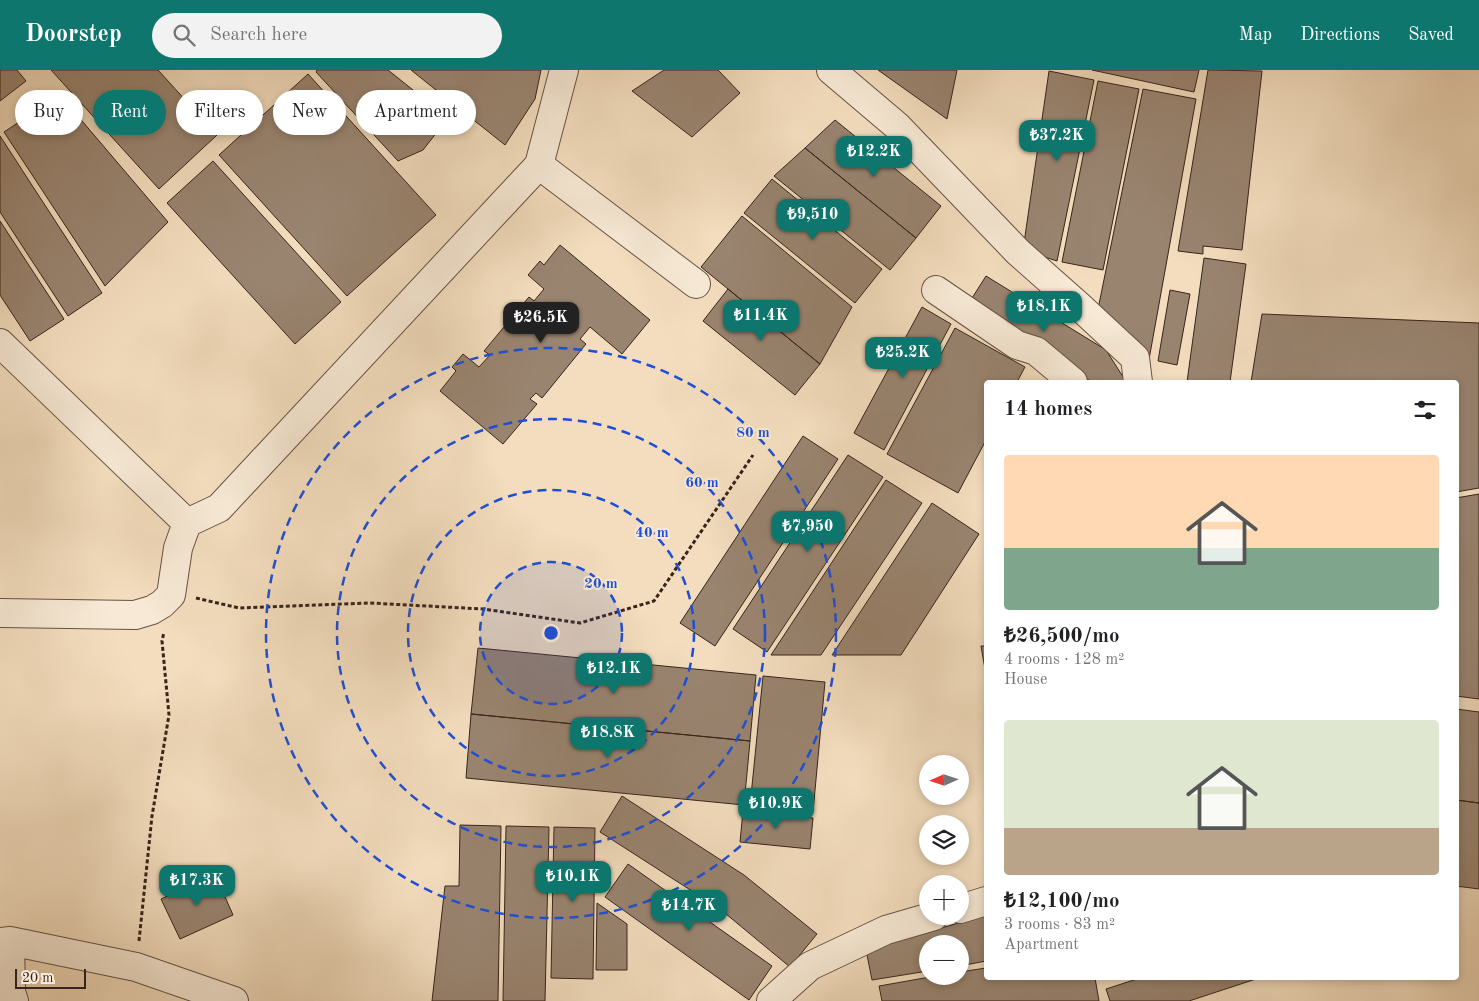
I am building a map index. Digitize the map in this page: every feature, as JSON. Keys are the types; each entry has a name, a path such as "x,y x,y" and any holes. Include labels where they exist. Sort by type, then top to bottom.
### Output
{"street":[{"path":"0,613 135,615 152,610 162,604 171,595 178,548 187,523 219,508 539,165 564,70"},
{"path":"831,70 897,126 1018,252 1136,358 1138,380"},
{"path":"539,165 696,284"},
{"path":"936,290 1018,345 1036,351 1071,380"},
{"path":"0,343 187,523"},
{"path":"969,906 984,902"},
{"path":"771,1001 810,966 886,930 919,920"},
{"path":"14,1001 5,942 136,966 234,1001"}],"path":[{"path":"136,966 152,816 169,715 162,641 171,595 202,599 240,608 379,603 483,609 580,623 654,601 753,456"}],"building":[{"path":"0,70 17,70 26,81 0,101"},
{"path":"51,70 158,70 176,90 176,135 217,135 159,189 110,135 166,135 166,90 93,90 93,116 83,105 83,90 69,90"},
{"path":"317,70 388,70 413,90 356,90 356,115 346,105 346,90 333,90 316,72"},
{"path":"411,70 541,70 535,99 505,145 476,122 476,90 436,90"},
{"path":"664,70 718,70 740,93 692,137 632,91"},
{"path":"878,70 957,70 947,119"},
{"path":"1092,70 1199,70 1194,92"},
{"path":"1208,70 1262,71 1242,250 1203,246 1203,254 1178,251"},
{"path":"1049,71 1094,80 1057,261 1023,250"},
{"path":"308,74 323,90 290,90"},
{"path":"1098,81 1139,89 1103,270 1062,262"},
{"path":"1143,89 1196,99 1148,365 1098,309"},
{"path":"273,106 273,135 346,135 346,116 356,127 356,135 363,135 436,215 347,296 219,155 241,135 263,135 263,115"},
{"path":"835,120 941,206 916,238 805,148"},
{"path":"83,122 168,222 105,286 4,132 15,125 15,135 83,135"},
{"path":"374,135 435,135 423,150 398,161"},
{"path":"0,136 102,293 68,316 0,212"},
{"path":"805,148 916,238 890,270 774,176"},
{"path":"213,161 341,302 295,344 167,203"},
{"path":"772,179 882,269 855,303 744,213"},
{"path":"742,216 852,307 820,364 701,267"},
{"path":"0,221 64,319 30,341 0,295"},
{"path":"560,245 650,320 622,354 590,327 580,339 586,344 542,398 536,393 530,399 537,404 503,444 440,391 456,371 452,367 463,354 479,367 490,355 484,351 529,297 534,301 544,289 528,275 540,261 544,265"},
{"path":"1204,258 1246,264 1230,380 1187,380"},
{"path":"986,276 1106,350 1125,380 1089,380 967,306"},
{"path":"728,289 820,364 795,395 703,321"},
{"path":"1170,290 1190,294 1177,365 1158,361"},
{"path":"922,307 951,324 884,450 854,433"},
{"path":"1262,314 1479,323 1479,488 1459,491 1459,380 1251,380"},
{"path":"955,328 1025,367 1018,380 984,380 984,444 958,493 887,454"},
{"path":"803,436 838,459 715,646 680,623"},
{"path":"848,455 883,477 767,652 733,629"},
{"path":"886,480 922,503 821,655 771,655"},
{"path":"1479,494 1479,699 1459,696 1459,497"},
{"path":"932,503 979,534 901,655 832,655"},
{"path":"981,646 984,646 984,663"},
{"path":"478,648 756,675 750,741 471,714"},
{"path":"763,676 825,682 813,812 750,806"},
{"path":"1459,709 1479,712 1479,803 1459,800"},
{"path":"471,714 750,741 744,805 466,778"},
{"path":"622,796 744,875 817,934 790,967 720,909 600,832"},
{"path":"1459,800 1479,803 1479,889 1459,886"},
{"path":"743,811 813,818 810,849 740,842"},
{"path":"460,825 501,826 498,1001 432,1001 445,886 459,886"},
{"path":"506,826 549,827 545,1001 503,1001"},
{"path":"554,827 595,828 593,979 551,978"},
{"path":"628,864 772,966 749,1000 605,897"},
{"path":"215,874 233,915 180,939 161,899"},
{"path":"597,903 627,924 627,970 596,970"},
{"path":"984,916 984,961 969,964 969,935 919,935 919,972 872,980 866,950 952,925 969,925 969,920"},
{"path":"984,968 984,980 1095,980 1099,1001 882,1001 879,986 919,979 919,985 969,985 969,971"},
{"path":"1134,980 1253,980 1189,1001 1110,1001 1106,989"}]}
